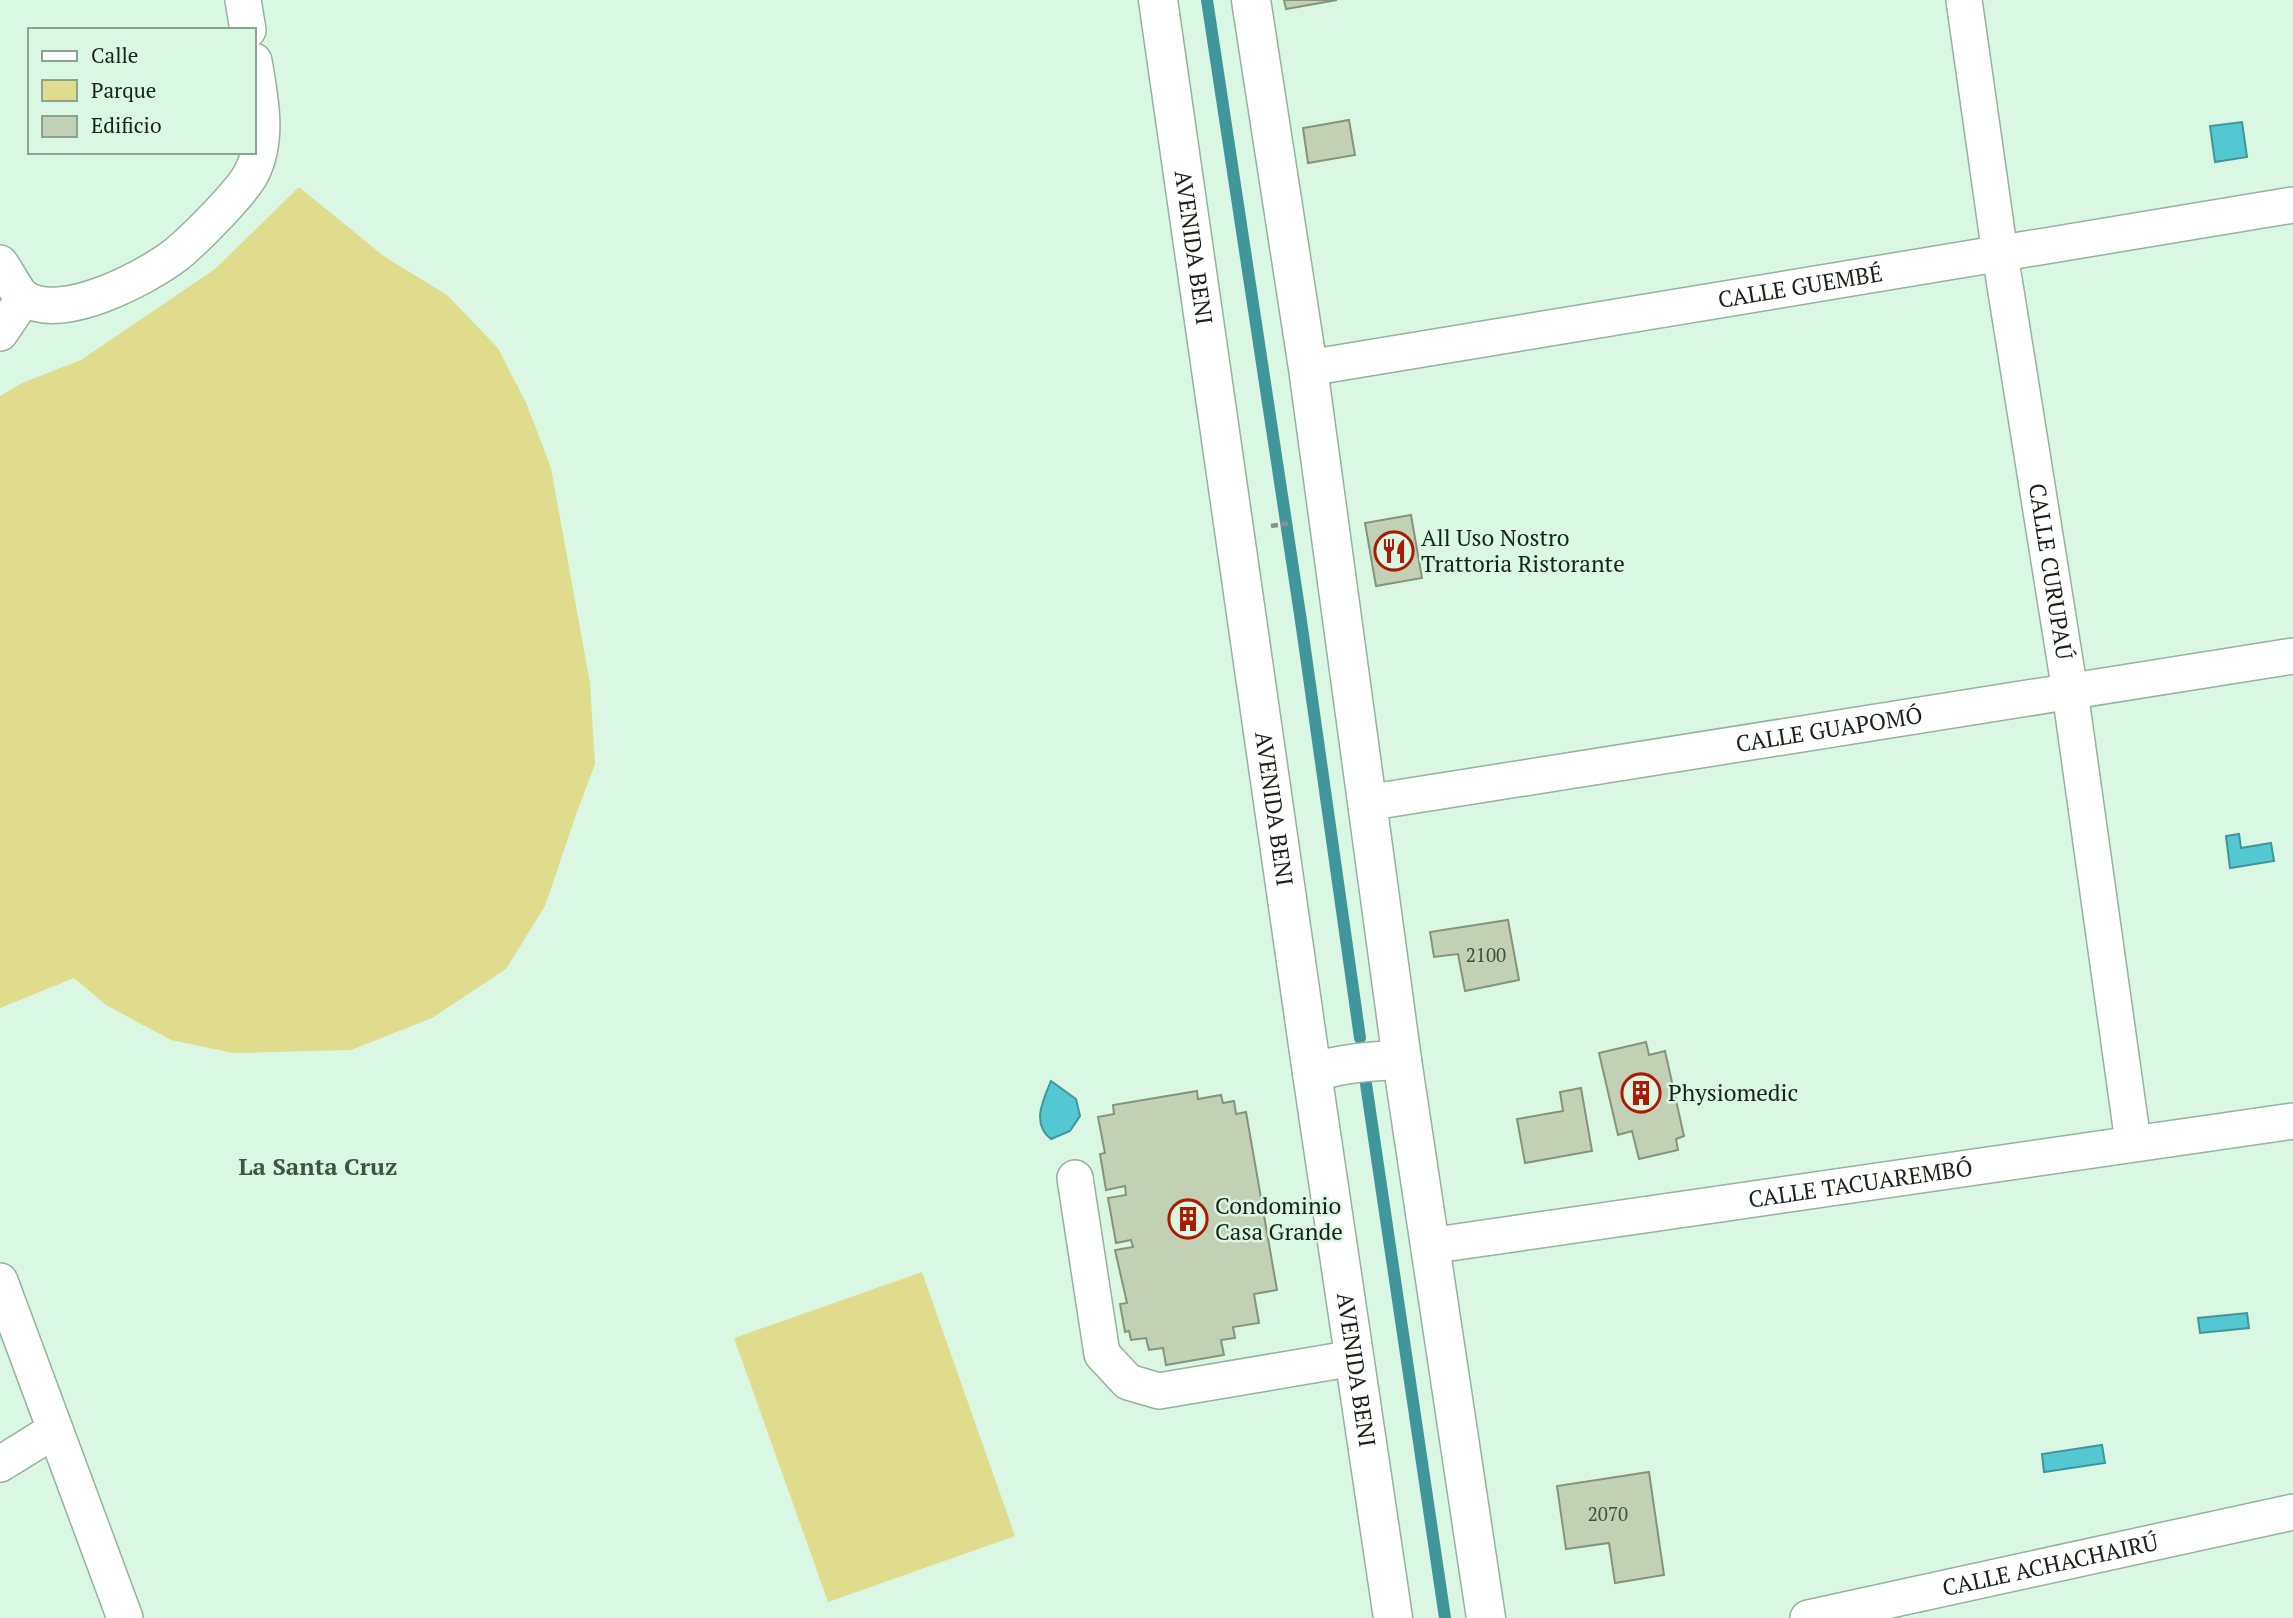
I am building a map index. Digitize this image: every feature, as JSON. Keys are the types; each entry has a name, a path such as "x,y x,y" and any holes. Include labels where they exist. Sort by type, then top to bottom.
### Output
{"street":[{"path":"243,0 248,28"},
{"name":"AVENIDA BENI","path":"1158,0 1389,1616"},
{"path":"1251,0 1308,368 1402,1060 1486,1618"},
{"name":"CALLE CURUPAÚ","path":"1965,0 2000,254 2070,692 2133,1142"},
{"path":"0,263 24,298 54,307 97,297 135,280 176,254 214,219 250,176 261,143 262,108 256,73"},
{"name":"CALLE GUEMBÉ","path":"1308,368 2293,205"},
{"path":"0,333 24,298"},
{"name":"CALLE GUAPOMÓ","path":"1366,803 2293,656"},
{"path":"1311,1073 1353,1063 1402,1060"},
{"name":"CALLE TACUAREMBÓ","path":"1429,1246 2133,1142 2293,1121"},
{"path":"1076,1178 1102,1354 1128,1382 1159,1391 1354,1358"},
{"path":"0,1281 125,1618"},
{"path":"0,1464 55,1430"},
{"name":"CALLE ACHACHAIRÚ","path":"1808,1618 2293,1512"}],"path":[{"path":"1265,527 1302,521"}],"green space":[{"path":"299,187 385,257 447,295 498,348 527,405 551,468 590,683 595,764 545,906 506,969 432,1018 351,1050 233,1053 171,1040 106,1005 74,978 0,1008 0,396 22,383 81,360 215,269"},
{"path":"922,1272 1015,1536 828,1602 734,1338"}],"water":[{"path":"2242,122 2247,157 2215,162 2210,126"},
{"path":"2239,834 2241,848 2271,843 2274,861 2230,868 2226,836"},
{"path":"1051,1081 1076,1099 1080,1116 1070,1131 1051,1139 1041,1126 1040,1112"},
{"path":"2247,1313 2249,1328 2200,1333 2198,1318"},
{"path":"2102,1445 2105,1463 2044,1472 2042,1454"}],"building":[{"path":"1284,0 1337,0 1286,9"},
{"path":"1349,120 1355,155 1308,163 1303,128"},
{"name":"All Uso Nostro Trattoria Ristorante","path":"1411,515 1422,578 1376,586 1365,523"},
{"path":"1508,920 1519,980 1465,991 1458,954 1434,957 1430,932"},
{"name":"Physiomedic","path":"1646,1042 1649,1055 1665,1051 1684,1136 1676,1139 1678,1150 1639,1159 1632,1131 1618,1135 1599,1053"},
{"path":"1581,1088 1592,1151 1525,1163 1517,1119 1563,1111 1560,1092"},
{"name":"Condominio Casa Grande","path":"1197,1091 1198,1099 1221,1095 1223,1103 1234,1101 1236,1114 1246,1112 1277,1290 1254,1294 1259,1323 1233,1327 1235,1338 1221,1340 1224,1355 1166,1365 1163,1348 1149,1350 1146,1338 1131,1340 1129,1331 1125,1332 1120,1304 1127,1303 1115,1250 1133,1247 1131,1240 1116,1243 1108,1198 1126,1195 1125,1186 1106,1190 1100,1154 1105,1153 1098,1117 1114,1114 1113,1105"},
{"path":"1649,1472 1664,1575 1615,1583 1609,1543 1566,1549 1557,1486"}],"waterway":[{"path":"1207,0 1301,621 1360,1038"},
{"path":"1366,1084 1445,1618"}],"place":[{"name":"All Uso Nostro Trattoria Ristorante","path":"1394,551"},
{"name":"Physiomedic","path":"1641,1093"},
{"name":"Condominio Casa Grande","path":"1188,1219"}],"district":[{"name":"La Santa Cruz","path":"318,1167"}]}
